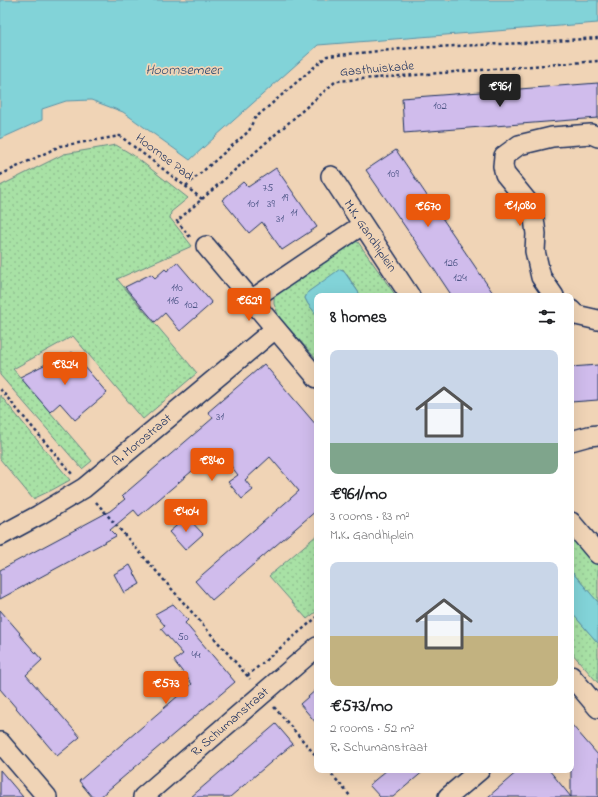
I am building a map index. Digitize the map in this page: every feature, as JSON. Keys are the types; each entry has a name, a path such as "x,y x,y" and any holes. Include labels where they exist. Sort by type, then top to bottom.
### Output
{"street":[{"path":"552,293 541,277 535,251 536,234 534,218 528,201 505,174 502,166 504,156 519,144 552,137 591,134 598,136"},
{"name":"M.K. Gandhiplein","path":"331,176 408,293"},
{"path":"251,300 362,225"},
{"path":"206,246 314,374"},
{"path":"574,313 576,315 598,320"},
{"name":"A. Morostraat","path":"0,536 84,488 275,328"},
{"path":"574,440 598,435"},
{"path":"574,526 598,554"},
{"name":"R. Schumanstraat","path":"143,797 314,650"},
{"path":"574,685 598,708"},
{"path":"0,742 47,797"},
{"path":"448,797 476,773"}],"path":[{"path":"186,186 249,131 254,119 327,56 412,48 598,38"},
{"name":"Gasthuiskade","path":"206,246 194,242 177,221 336,81 598,61"},
{"name":"Hoornse Pad","path":"0,175 60,146 120,136 202,199"},
{"path":"0,389 314,754"},
{"path":"248,676 314,620"},
{"path":"331,773 351,797"}],"green space":[{"path":"116,145 133,155 188,198 171,212 170,218 192,246 117,279 197,373 143,419 73,336 13,369 92,461 82,469 0,375 0,186 64,154"},
{"path":"354,241 358,242 394,293 359,293 343,269 308,292 305,298 314,311 314,357 279,317 274,304 274,298 279,289"},
{"path":"0,395 70,480 33,499 0,459"},
{"path":"574,537 598,565 598,602 574,574"},
{"path":"314,538 314,613 307,619 269,576"},
{"path":"574,615 598,643 598,683 574,655"}],"water":[{"name":"Hoornsemeer","path":"0,0 598,0 598,23 318,45 190,160 123,112 91,100 66,101 42,109 42,120 0,139"},
{"path":"340,269 343,270 359,293 314,293 314,311 305,298 308,292"},
{"path":"574,574 598,602 598,643 574,615"}],"building":[{"path":"598,83 598,118 404,133 402,98"},
{"path":"396,150 493,293 450,293 366,170"},
{"path":"276,168 317,227 282,250 262,222 249,233 222,200 243,182 248,187"},
{"path":"177,262 212,303 180,331 165,313 155,322 125,287 151,274 155,278 165,269 167,271"},
{"path":"72,352 107,393 75,420 60,403 50,412 20,377 46,364 50,368 60,359 62,361"},
{"path":"264,364 314,422 314,513 212,600 195,581 299,491 270,457 245,480 253,490 242,499 228,482 238,475 218,449 139,516 134,510 110,530 116,536 0,599 0,570 110,511 125,499 122,496 213,418 208,412"},
{"path":"598,365 598,400 574,402 574,367"},
{"path":"187,517 203,534 185,550 169,532"},
{"path":"130,565 140,584 124,593 114,574"},
{"path":"173,604 188,620 185,623 235,682 100,797 92,797 79,781 192,684 174,661 183,654 161,629 165,626 155,614"},
{"path":"0,610 42,660 26,675 80,737 57,756 0,689"},
{"path":"314,692 314,720 300,704"},
{"path":"276,724 293,744 230,797 191,797"},
{"path":"574,727 598,755 598,797 571,797 571,773 574,773"},
{"path":"0,770 23,797 0,797"},
{"path":"383,773 421,773 393,797 380,797 369,785"},
{"path":"516,773 551,773 571,797 488,797"}]}
